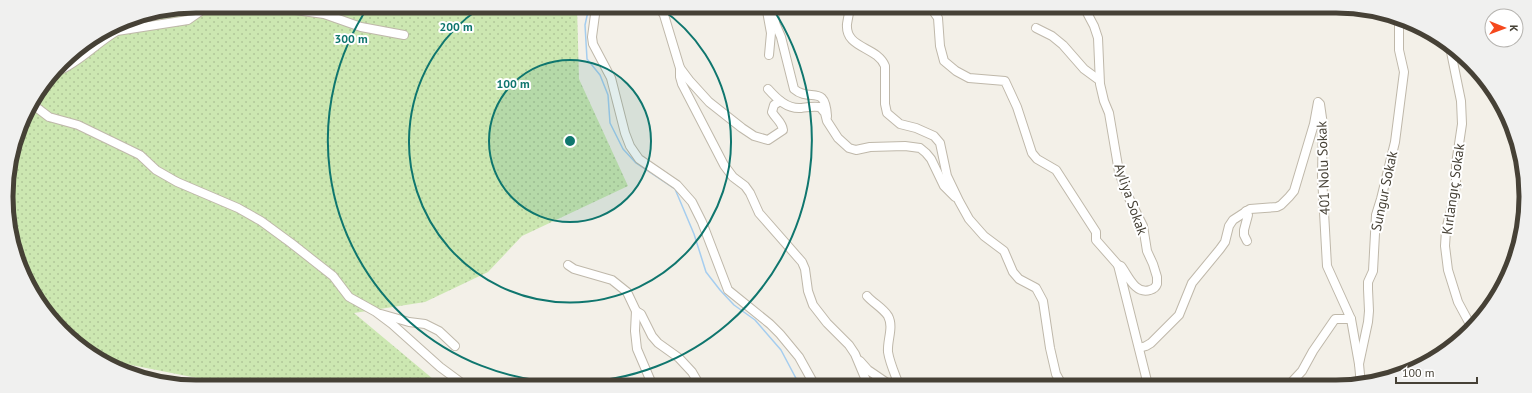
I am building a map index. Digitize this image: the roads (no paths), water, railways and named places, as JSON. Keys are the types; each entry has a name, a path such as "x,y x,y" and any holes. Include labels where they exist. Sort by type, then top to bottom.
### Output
{"street":[{"path":"70,64 109,36 117,32 188,20 198,13"},
{"path":"317,13 324,14 361,27 404,35"},
{"path":"595,13 592,37 593,44 611,78 624,133 630,146 639,159 677,185 692,202 702,222 728,290 780,334 799,358 812,380"},
{"path":"663,13 680,68 682,84 724,165 733,177 746,186 759,213 802,262 805,270 808,291 813,305 822,318 849,344 865,368 883,380"},
{"path":"767,13 771,33 769,55"},
{"path":"774,13 775,23 781,37 794,89 800,94 814,95 821,98 826,103 827,121"},
{"path":"849,13 847,25 849,36 855,44 878,55 885,66 885,104 887,113 900,124 916,128 934,136 940,144 947,176 969,219 984,236 1004,251 1013,272 1019,279 1036,288 1043,301 1050,348 1056,374 1059,380"},
{"path":"934,13 938,18 940,46 944,61 956,71 969,78 1005,81 1017,107 1032,153 1037,159 1056,170 1096,232 1096,240 1118,265 1147,380"},
{"name":"Ayliya Sokak","path":"1087,13 1094,26 1098,38 1101,91 1109,113 1122,182 1143,226 1147,254 1153,264 1157,277 1156,286 1147,291 1139,289 1132,283 1121,266 1118,265"},
{"name":"Sungur Sokak","path":"1360,378 1359,364 1368,322 1368,282 1373,271 1376,215 1395,142 1404,72 1399,50 1399,25"},
{"path":"1036,28 1052,36 1084,68 1100,80"},
{"name":"Kırlangıç Sokak","path":"1452,55 1461,101 1462,124 1456,164 1456,184 1446,230 1445,246 1448,270 1458,302 1469,322"},
{"path":"680,68 709,102 754,136 768,140 784,130 782,123 776,119 772,112 774,105 780,101"},
{"path":"768,89 780,101 793,107 820,107 825,113 827,121 838,138 849,148 856,150 870,147 905,146 920,148 931,159 944,186 958,200"},
{"name":"401 Nolu Sokak","path":"1246,211 1250,209 1281,205 1294,191 1314,124 1318,102 1320,104 1323,125 1322,176 1328,266 1351,319 1359,364"},
{"path":"37,107 49,117 78,125 140,155 156,170 177,182 238,208 255,218 292,243 333,276 349,297 376,312 457,380"},
{"path":"1139,348 1151,343 1179,315 1192,283 1220,249 1233,220 1246,211 1248,215 1244,235 1247,240"},
{"path":"568,265 574,269 612,280 627,292 636,311 635,331 637,348 650,380"},
{"path":"867,296 884,311 888,317 891,329 888,348 897,380"},
{"path":"636,311 641,314 652,336 658,343 679,358 692,372 697,380"},
{"path":"376,312 409,322 425,324 439,331 455,346"},
{"path":"1294,380 1302,372 1313,351 1336,319 1351,319"},
{"path":"855,354 866,380"}],"waterway":[{"path":"588,13 585,25 587,59 600,75 608,95 610,123 623,149 636,163 675,189 694,234 706,272 734,305 755,320 781,350 797,380"}]}
